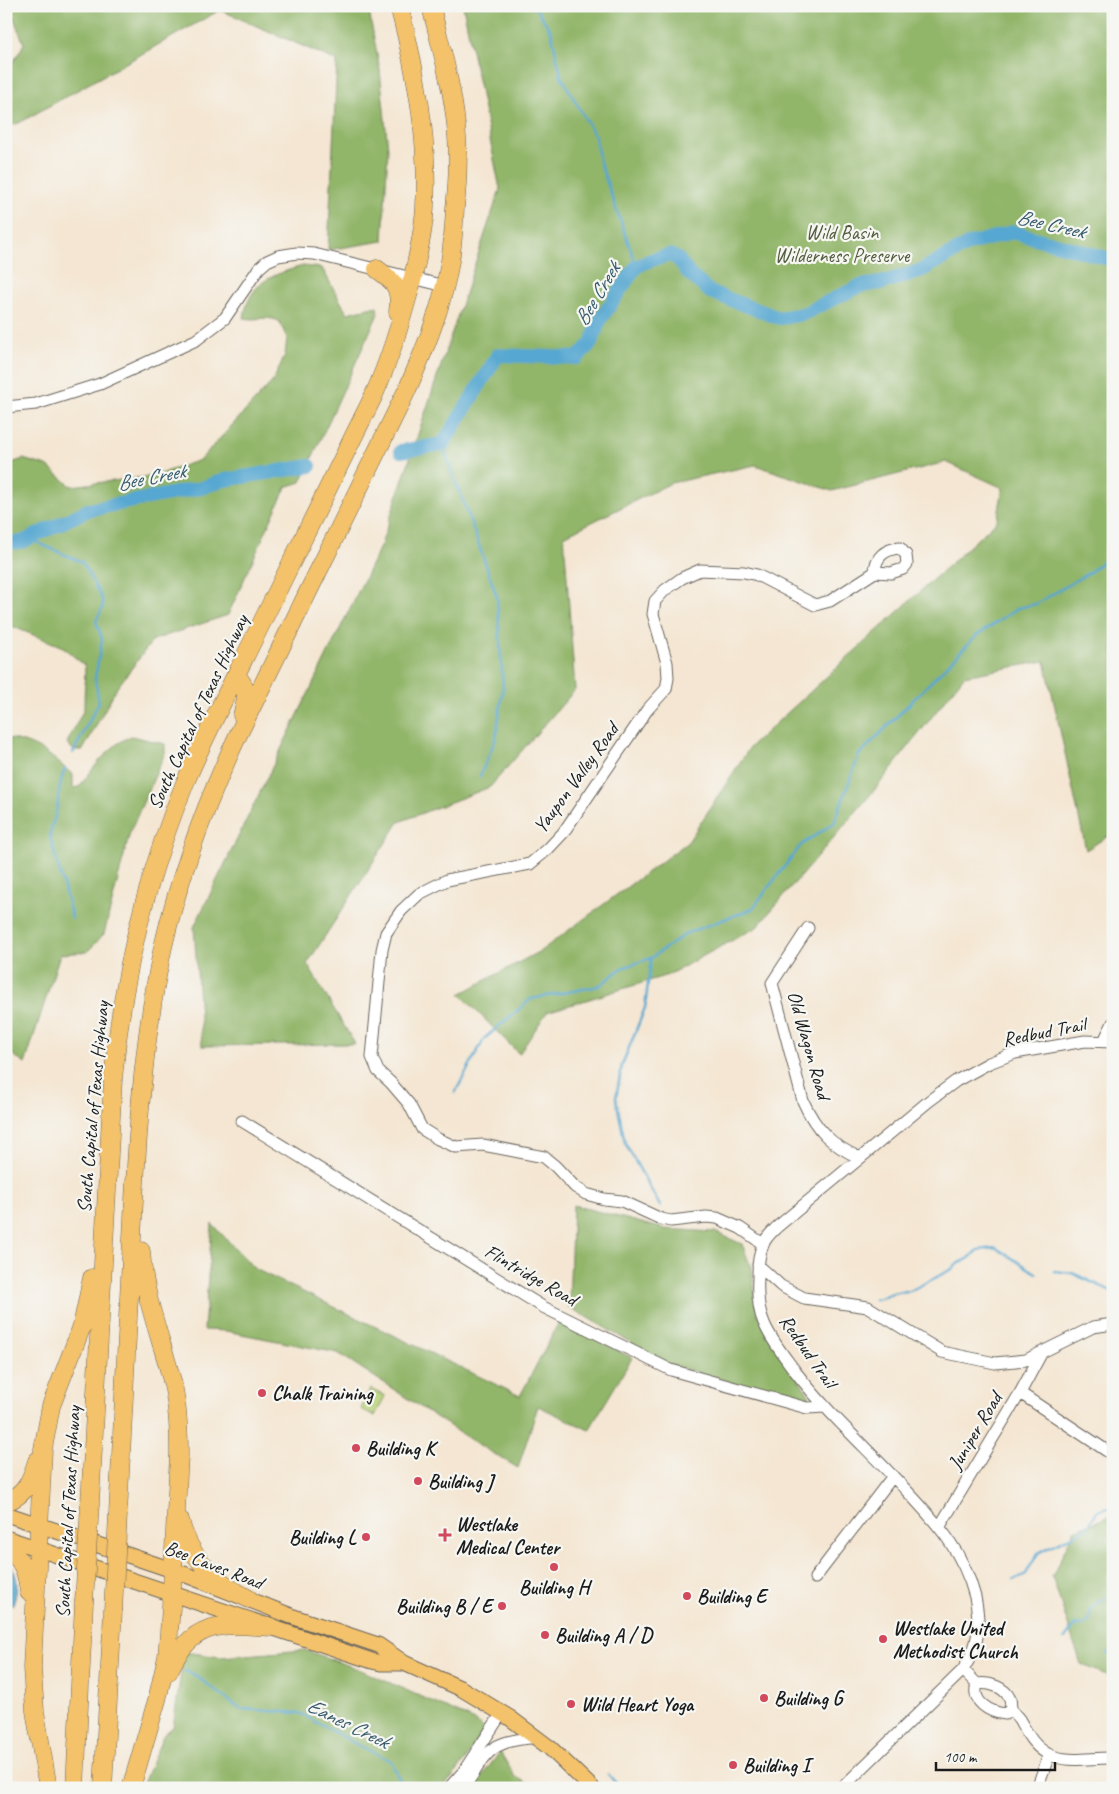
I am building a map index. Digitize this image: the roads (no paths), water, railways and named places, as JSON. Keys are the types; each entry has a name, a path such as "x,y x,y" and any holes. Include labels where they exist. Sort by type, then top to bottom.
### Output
{"highway":[{"name":"South Capital of Texas Highway","path":"75,1788 108,1161 113,1079 119,1024 134,943 144,904 160,851 185,783 373,397 394,347 423,231 426,172 424,136 415,80 399,6"},
{"path":"103,1788 138,1125 146,1042 164,945 182,877 196,836 228,759 407,390 422,355 445,286 450,260 458,148 448,75 431,6"},
{"path":"377,269 392,280 398,291 399,305 394,347"},
{"path":"236,676 250,676 258,673 285,639"},
{"path":"228,759 245,702 244,685 236,676"},
{"path":"131,1788 167,1657 179,1441 176,1406 166,1360 149,1305 142,1271 138,1125"},
{"path":"6,1502 19,1496 30,1483 56,1392 86,1314 108,1161"},
{"path":"45,1435 31,1522 38,1549 33,1639 33,1697 48,1788"},
{"path":"177,1498 184,1536 194,1555 213,1575 249,1600"},
{"path":"6,1548 18,1558 26,1573 33,1639"},
{"path":"158,1694 178,1653 190,1640 201,1632 212,1627 227,1624 271,1627"}],"main road":[{"name":"Bee Caves Road","path":"6,1514 173,1570 249,1600 378,1645 404,1663 456,1686 502,1713 559,1755 592,1788"},
{"path":"6,1524 31,1522"},
{"name":"Bee Caves Road","path":"6,1538 372,1661 404,1663"}],"street":[{"path":"6,407 36,404 100,384 196,340 225,318 259,268 267,261 278,256 297,253 314,254 445,286"},
{"name":"Yaupon Valley Road","path":"763,1244 740,1228 717,1218 661,1220 622,1201 586,1194 544,1157 483,1145 456,1147 422,1130 410,1104 392,1082 378,1071 372,1057 382,950 386,933 401,911 419,894 447,880 530,864 563,833 647,710 666,689 668,678 667,663 653,614 655,601 665,590 682,578 700,570 744,572 757,575 815,605 830,601 874,572"},
{"name":"Old Wagon Road","path":"808,928 772,983 803,1101 811,1119 826,1138 860,1158"},
{"path":"1108,1041 1113,1023"},
{"name":"Redbud Trail","path":"842,1788 963,1670 972,1655 976,1641 978,1625 977,1607 972,1586 962,1561 940,1526 804,1384 773,1340 764,1324 758,1298 758,1265 763,1244 777,1227 929,1101 956,1081 989,1063 1015,1053 1085,1041 1108,1041"},
{"name":"Flintridge Road","path":"242,1121 544,1307 670,1370 807,1408 825,1407"},
{"path":"758,1265 781,1286 804,1298 868,1307 942,1352 995,1363 1026,1360 1092,1327 1113,1324"},
{"path":"758,1298 762,1291 768,1287 781,1286"},
{"name":"Juniper Road","path":"940,1526 1020,1393 1041,1354"},
{"path":"1020,1393 1113,1455"},
{"path":"815,1578 893,1476"},
{"path":"963,1670 977,1684 989,1684 1003,1690 1009,1696 1011,1709 1034,1744 1049,1755 1075,1760 1113,1758"},
{"path":"977,1684 976,1696 990,1711 1005,1714 1011,1709"},
{"path":"449,1788 463,1772 502,1713"},
{"path":"463,1788 486,1756 495,1747 508,1742 537,1738"},
{"path":"1037,1788 1049,1755"}],"water":[{"path":"6,1566 11,1566 17,1581 13,1606 6,1599"}],"waterway":[{"path":"532,6 537,10 551,31 561,76 595,136 600,163 634,259 640,264"},
{"name":"Bee Creek","path":"401,451 443,444 498,355 577,358 591,343 600,320 636,267 651,260 670,255 678,259 689,274 710,292 779,318 803,314 860,286 882,283 922,270 969,244 1013,232 1113,260"},
{"path":"443,444 497,597 503,687 496,738 480,776"},
{"name":"Bee Creek","path":"6,543 22,542 88,510 201,488 224,480 310,466"},
{"path":"29,539 82,562 102,599 103,607 96,621 102,639 95,679 99,702 73,753"},
{"path":"455,1093 484,1039 531,999 599,986 622,968 651,958 687,933 752,909 801,845 834,823 859,755 976,636 1018,608 1036,604 1090,572 1113,553"},
{"path":"65,769 50,836 72,918"},
{"path":"651,958 645,1008 622,1065 616,1098 625,1143 660,1206"},
{"path":"875,1299 895,1292 910,1291 952,1269 971,1257 978,1250 996,1248 1036,1273"},
{"path":"1054,1271 1072,1273 1113,1292"},
{"path":"1014,1580 1026,1574 1038,1553 1087,1528 1097,1511 1113,1507"},
{"path":"1064,1640 1075,1625 1082,1625 1089,1621 1091,1610 1096,1604 1113,1595"},
{"path":"1108,1654 1113,1649"},
{"name":"Eanes Creek","path":"185,1671 195,1675 240,1709 300,1713 391,1761 403,1788"},
{"path":"608,1774 620,1788"}],"place":[{"name":"Chalk Training","path":"262,1393"},
{"name":"Building K","path":"356,1448"},
{"name":"Building J","path":"418,1481"},
{"name":"Westlake Medical Center","path":"445,1535"},
{"name":"Building L","path":"366,1537"},
{"name":"Building H","path":"554,1567"},
{"name":"Building E","path":"687,1596"},
{"name":"Building B / E","path":"502,1606"},
{"name":"Building A / D","path":"545,1635"},
{"name":"Westlake United Methodist Church","path":"883,1639"},
{"name":"Building G","path":"764,1698"},
{"name":"Wild Heart Yoga","path":"571,1704"},
{"name":"Building I","path":"733,1765"}],"park label":[{"name":"Wild Basin Wilderness Preserve","path":"842,244"}]}
